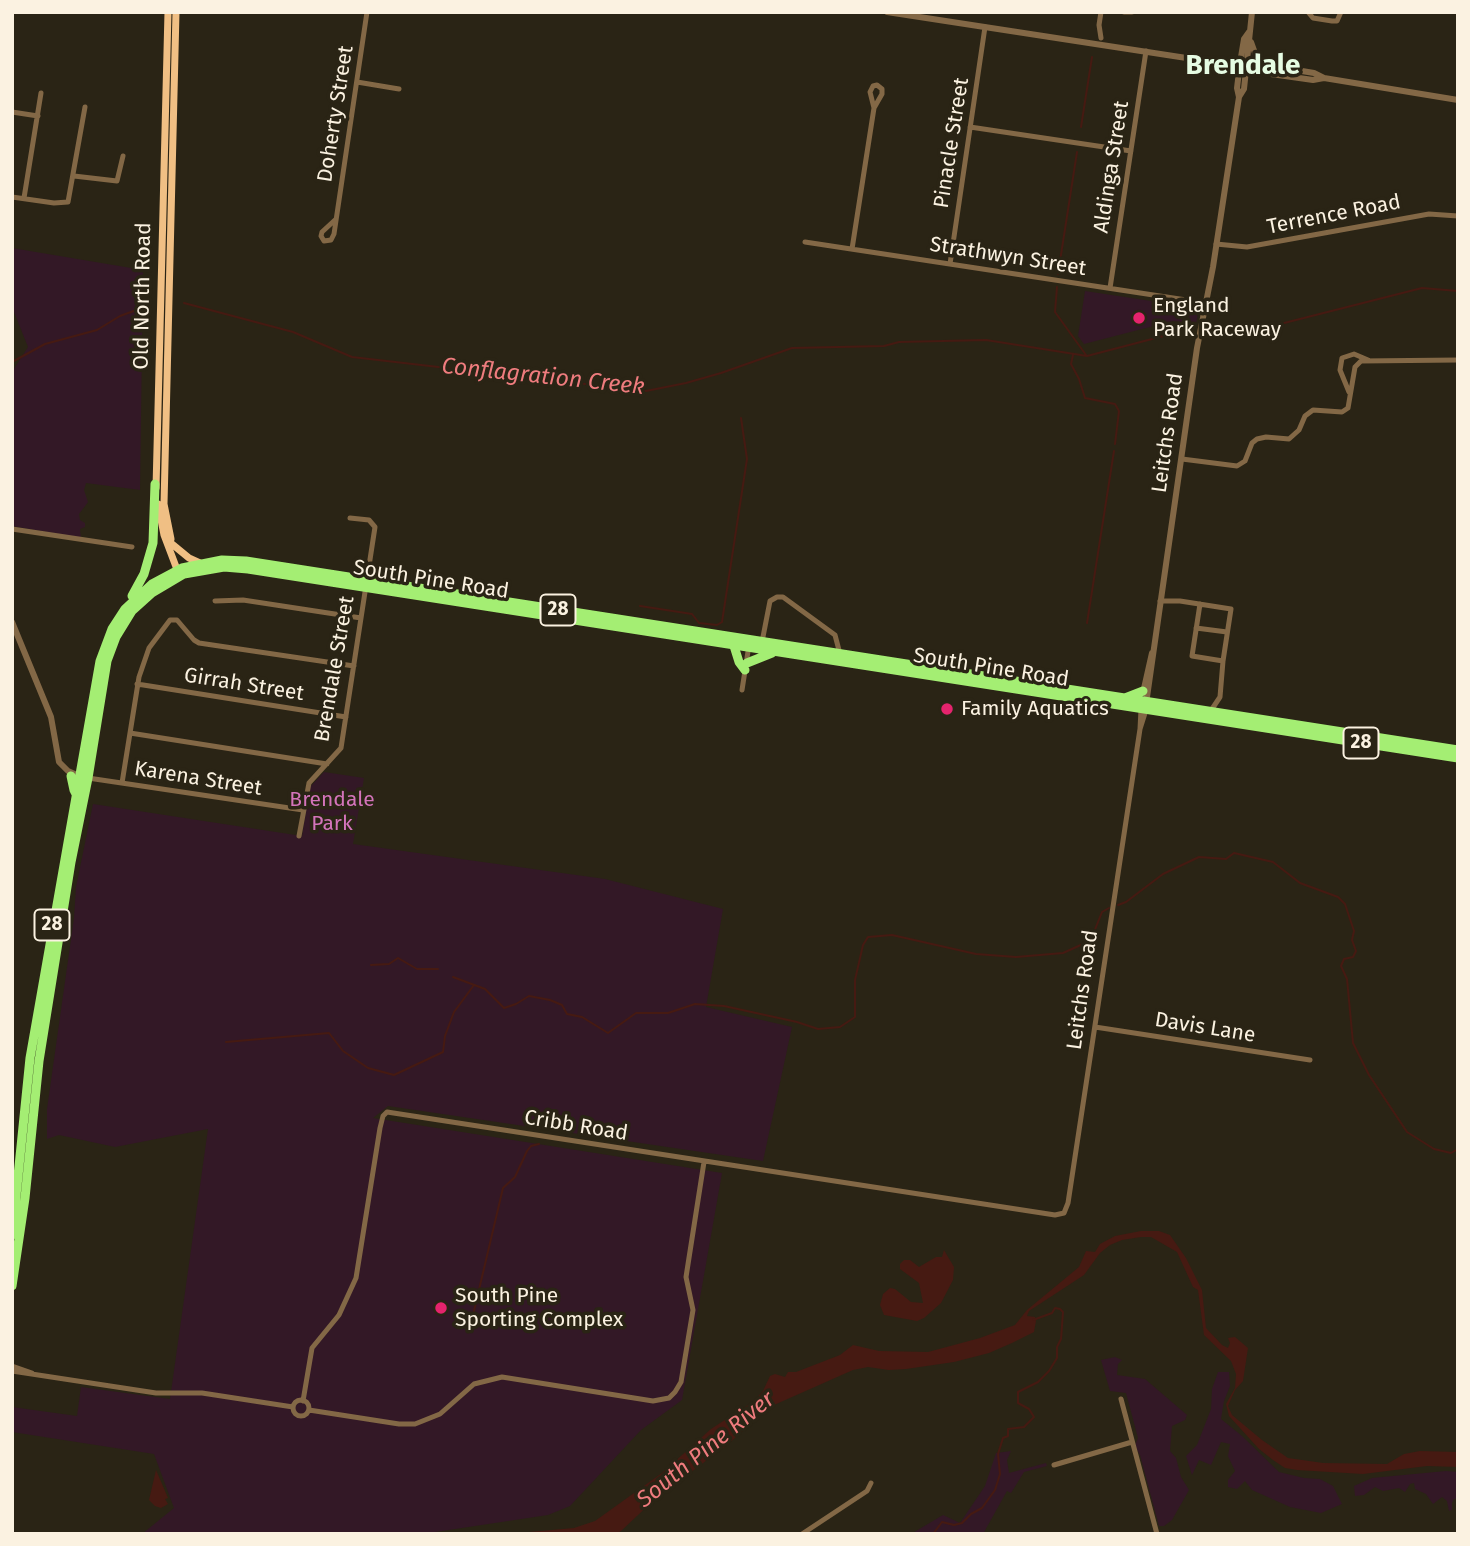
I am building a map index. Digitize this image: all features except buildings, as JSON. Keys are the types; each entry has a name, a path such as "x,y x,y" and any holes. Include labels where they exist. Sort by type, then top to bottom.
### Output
{"highway":[{"path":"125,609 144,574 150,555 154,533 155,484"},
{"name":"South Pine Road","path":"12,1286 25,1198 40,1051 71,862 80,777 100,661 112,629 125,609 152,584 200,563 246,561 734,646 762,642 840,654 944,675"},
{"name":"South Pine Road","path":"80,777 107,660 116,637 132,611 181,572 236,568 367,584 749,644 774,652 1024,687 1458,758"},
{"path":"734,646 740,662 746,667 774,652"},
{"name":"South Pine Road","path":"1024,687 1123,699 1144,706 1210,712 1458,750"},
{"path":"1123,699 1143,691"},
{"name":"28","path":"12,1235 30,1058 63,862 78,796 74,790 80,777"}],"main road":[{"name":"Old North Road","path":"168,12 164,503 181,572"},
{"name":"Old North Road","path":"176,12 163,386 155,484 159,516 181,572"},
{"path":"172,544 200,563"}],"street":[{"name":"Doherty Street","path":"335,220 368,12"},
{"path":"887,12 1243,66 1313,80 1324,78"},
{"path":"1101,12 1101,38"},
{"path":"1124,12 1132,12"},
{"name":"Leitchs Road","path":"1243,66 1250,40 1252,12"},
{"path":"1308,12 1313,18 1337,21 1341,12"},
{"name":"Pinacle Street","path":"950,264 985,27"},
{"name":"Leitchs Road","path":"1064,1213 1068,1203 1140,729 1153,662 1206,303 1239,97 1244,89 1244,39 1249,32"},
{"path":"1250,40 1256,56 1266,65"},
{"name":"Aldinga Street","path":"1110,288 1146,51"},
{"path":"1243,66 1266,65 1314,73 1324,78 1458,100"},
{"path":"357,82 399,89"},
{"path":"24,198 41,93"},
{"path":"12,197 68,202 85,107"},
{"path":"852,249 874,108"},
{"path":"12,112 38,116"},
{"path":"970,127 1131,151"},
{"path":"74,176 117,181 123,156"},
{"name":"Terrence Road","path":"1216,244 1247,247 1429,214 1458,216"},
{"name":"Strathwyn Street","path":"805,242 1206,303"},
{"path":"1349,395 1340,370 1342,358 1354,355 1370,360"},
{"path":"1182,458 1237,466 1245,461 1252,443 1257,439 1289,439 1296,435 1308,412 1313,410 1337,413 1348,408 1353,373 1361,361 1458,360"},
{"path":"1340,370 1345,375 1353,373"},
{"name":"Brendale Street","path":"299,835 309,783 341,748 346,717 374,525 369,520 350,517"},
{"path":"12,529 132,547"},
{"path":"762,642 770,601 783,597 835,635 840,654"},
{"path":"215,601 243,600 361,618"},
{"path":"1160,601 1231,609 1220,697 1210,712"},
{"path":"1200,604 1192,656 1223,661"},
{"path":"122,783 137,684 149,648 167,622 173,619 199,643 354,666"},
{"path":"12,622 46,705 55,762 61,771 80,777"},
{"path":"1196,628 1227,632"},
{"path":"741,690 749,644"},
{"name":"Leitchs Road","path":"1144,706 1143,691 1153,650"},
{"name":"Girrah Street","path":"137,684 346,717"},
{"path":"130,733 327,764"},
{"name":"Karena Street","path":"80,777 303,810"},
{"name":"Davis Lane","path":"1095,1027 1310,1060"},
{"name":"Cribb Road","path":"303,1401 312,1348 339,1315 356,1278 381,1125 387,1112 1055,1215 1064,1213"},
{"path":"309,1410 415,1424 440,1414 474,1384 502,1377 653,1401 669,1398 681,1382 693,1310 686,1277 704,1162"},
{"path":"12,1366 33,1374"},
{"path":"12,1371 149,1392 202,1393 293,1407"},
{"path":"1121,1399 1157,1534"},
{"path":"303,1401 309,1405 309,1410 304,1416 299,1416 294,1413 293,1407 303,1401"},
{"path":"1054,1465 1132,1442"},
{"path":"802,1534 867,1491 871,1483"}],"green space":[{"path":"12,248 143,270 140,490 86,483 84,490 88,502 79,514 80,520 85,523 85,527 80,529 81,538 12,526 12,372 28,347 12,307"},
{"name":"England Park Raceway","path":"1085,291 1191,307 1198,313 1196,324 1173,321 1084,344 1078,336"},
{"name":"Brendale Park","path":"324,772 364,778 353,844 605,879 723,909 706,1007 792,1027 763,1161 388,1106 373,1118 722,1173 682,1400 641,1430 570,1506 548,1515 422,1534 142,1534 174,1508 154,1454 12,1432 12,1407 77,1416 81,1387 170,1399 208,1129 115,1147 59,1135 47,1139 47,1109 76,887 93,804 302,836 310,787"},
{"path":"1115,1357 1122,1360 1118,1364 1117,1375 1145,1379 1187,1415 1185,1420 1172,1426 1170,1451 1176,1458 1181,1477 1189,1490 1172,1520 1164,1526 1159,1526 1135,1445 1138,1438 1126,1393 1110,1391 1101,1360"},
{"path":"1218,1372 1229,1372 1230,1386 1221,1419 1279,1472 1320,1479 1333,1486 1342,1504 1321,1513 1290,1507 1252,1490 1245,1481 1237,1489 1228,1487 1228,1480 1235,1471 1228,1456 1230,1444 1221,1442 1211,1465 1199,1460 1192,1475 1186,1456 1197,1445 1211,1409 1212,1389"},
{"path":"1011,1451 1007,1460 1009,1473 1046,1463 1047,1466 1024,1472 1011,1493 1007,1491 983,1534 911,1534 943,1515 960,1523 985,1486 996,1453"},
{"path":"1458,1472 1458,1499 1454,1499 1452,1510 1449,1511 1447,1501 1442,1497 1433,1504 1426,1494 1415,1489 1414,1483 1410,1484 1405,1492 1399,1488 1383,1491 1375,1487 1364,1495 1355,1496 1354,1486 1372,1478"}],"water":[{"name":"South Pine River","path":"1159,1231 1170,1235 1186,1258 1202,1290 1206,1328 1228,1348 1228,1338 1235,1337 1248,1348 1243,1381 1235,1390 1228,1406 1232,1415 1262,1440 1288,1458 1323,1463 1387,1464 1404,1454 1420,1451 1458,1452 1458,1467 1427,1466 1363,1474 1297,1470 1285,1468 1273,1460 1259,1449 1229,1416 1226,1404 1235,1388 1236,1374 1231,1361 1204,1335 1198,1290 1193,1287 1177,1252 1151,1237 1141,1237 1110,1245 1100,1253 1084,1275 1029,1311 1027,1316 1035,1317 1036,1321 1034,1332 1012,1343 989,1353 954,1362 906,1369 868,1367 853,1370 761,1412 727,1445 654,1500 616,1534 507,1534 574,1528 595,1521 662,1473 711,1429 754,1401 763,1391 770,1376 775,1374 785,1377 788,1372 796,1372 840,1355 853,1345 879,1351 928,1352 1015,1325 1027,1310 1079,1267 1086,1251 1095,1252 1100,1244 1115,1236"},
{"path":"944,1250 954,1267 953,1280 941,1303 917,1321 884,1315 880,1305 883,1294 890,1288 911,1302 923,1303 919,1283 900,1269 900,1264 904,1260 910,1260 919,1267 936,1257 942,1257"},
{"path":"156,1470 168,1498 165,1499 168,1504 161,1508 149,1500"}],"waterway":[{"path":"1081,127 1092,57"},
{"path":"1058,274 1077,152"},
{"path":"1057,287 1055,312 1086,355"},
{"name":"Conflagration Creek","path":"1203,335 1229,337 1422,288 1458,291"},
{"name":"Conflagration Creek","path":"184,303 293,332 352,357 646,391 721,373 792,348 986,340 1087,356 1175,333 1194,334"},
{"name":"Conflagration Creek","path":"12,362 45,344 97,330 120,316 150,305"},
{"path":"1073,355 1071,364 1085,398 1115,404 1119,411 1115,444"},
{"path":"640,606 692,614 699,623 717,625 722,622 747,459 741,418"},
{"path":"1087,623 1114,451"},
{"path":"1118,905 1163,874 1199,857 1226,859 1234,853 1273,862 1300,883 1338,897 1345,904 1354,931 1352,940 1356,951 1353,957 1344,959 1341,966 1347,979 1353,1043 1369,1075 1407,1132 1434,1149 1451,1153 1458,1149"},
{"path":"453,977 485,989 504,1008 529,996 550,1000 562,1005 567,1014 582,1017 608,1033 636,1013 668,1013 695,1004 724,1006 818,1029 840,1027 855,1017 855,980 863,945 868,937 892,935 976,954 1016,957 1063,953 1083,944 1094,932 1102,912 1109,908"},
{"path":"371,965 389,964 398,958 417,969 438,969"},
{"path":"226,1042 329,1033 343,1051 368,1068 394,1075 443,1052 445,1036 454,1012 474,985"},
{"path":"466,1326 473,1315 503,1188 515,1177 531,1146 539,1144"},
{"path":"933,1534 942,1522 954,1525 962,1523 982,1508 995,1490 1000,1474 998,1454 1003,1438 1008,1436 1008,1429 1024,1427 1034,1417 1029,1409 1018,1403 1018,1392 1038,1382 1057,1358 1063,1312 1055,1308 1052,1313 1033,1320"}],"place":[{"name":"England Park Raceway","path":"1139,318"},
{"name":"Family Aquatics","path":"947,709"},
{"name":"South Pine Sporting Complex","path":"441,1308"}],"district":[{"name":"Brendale","path":"1243,66"}]}
